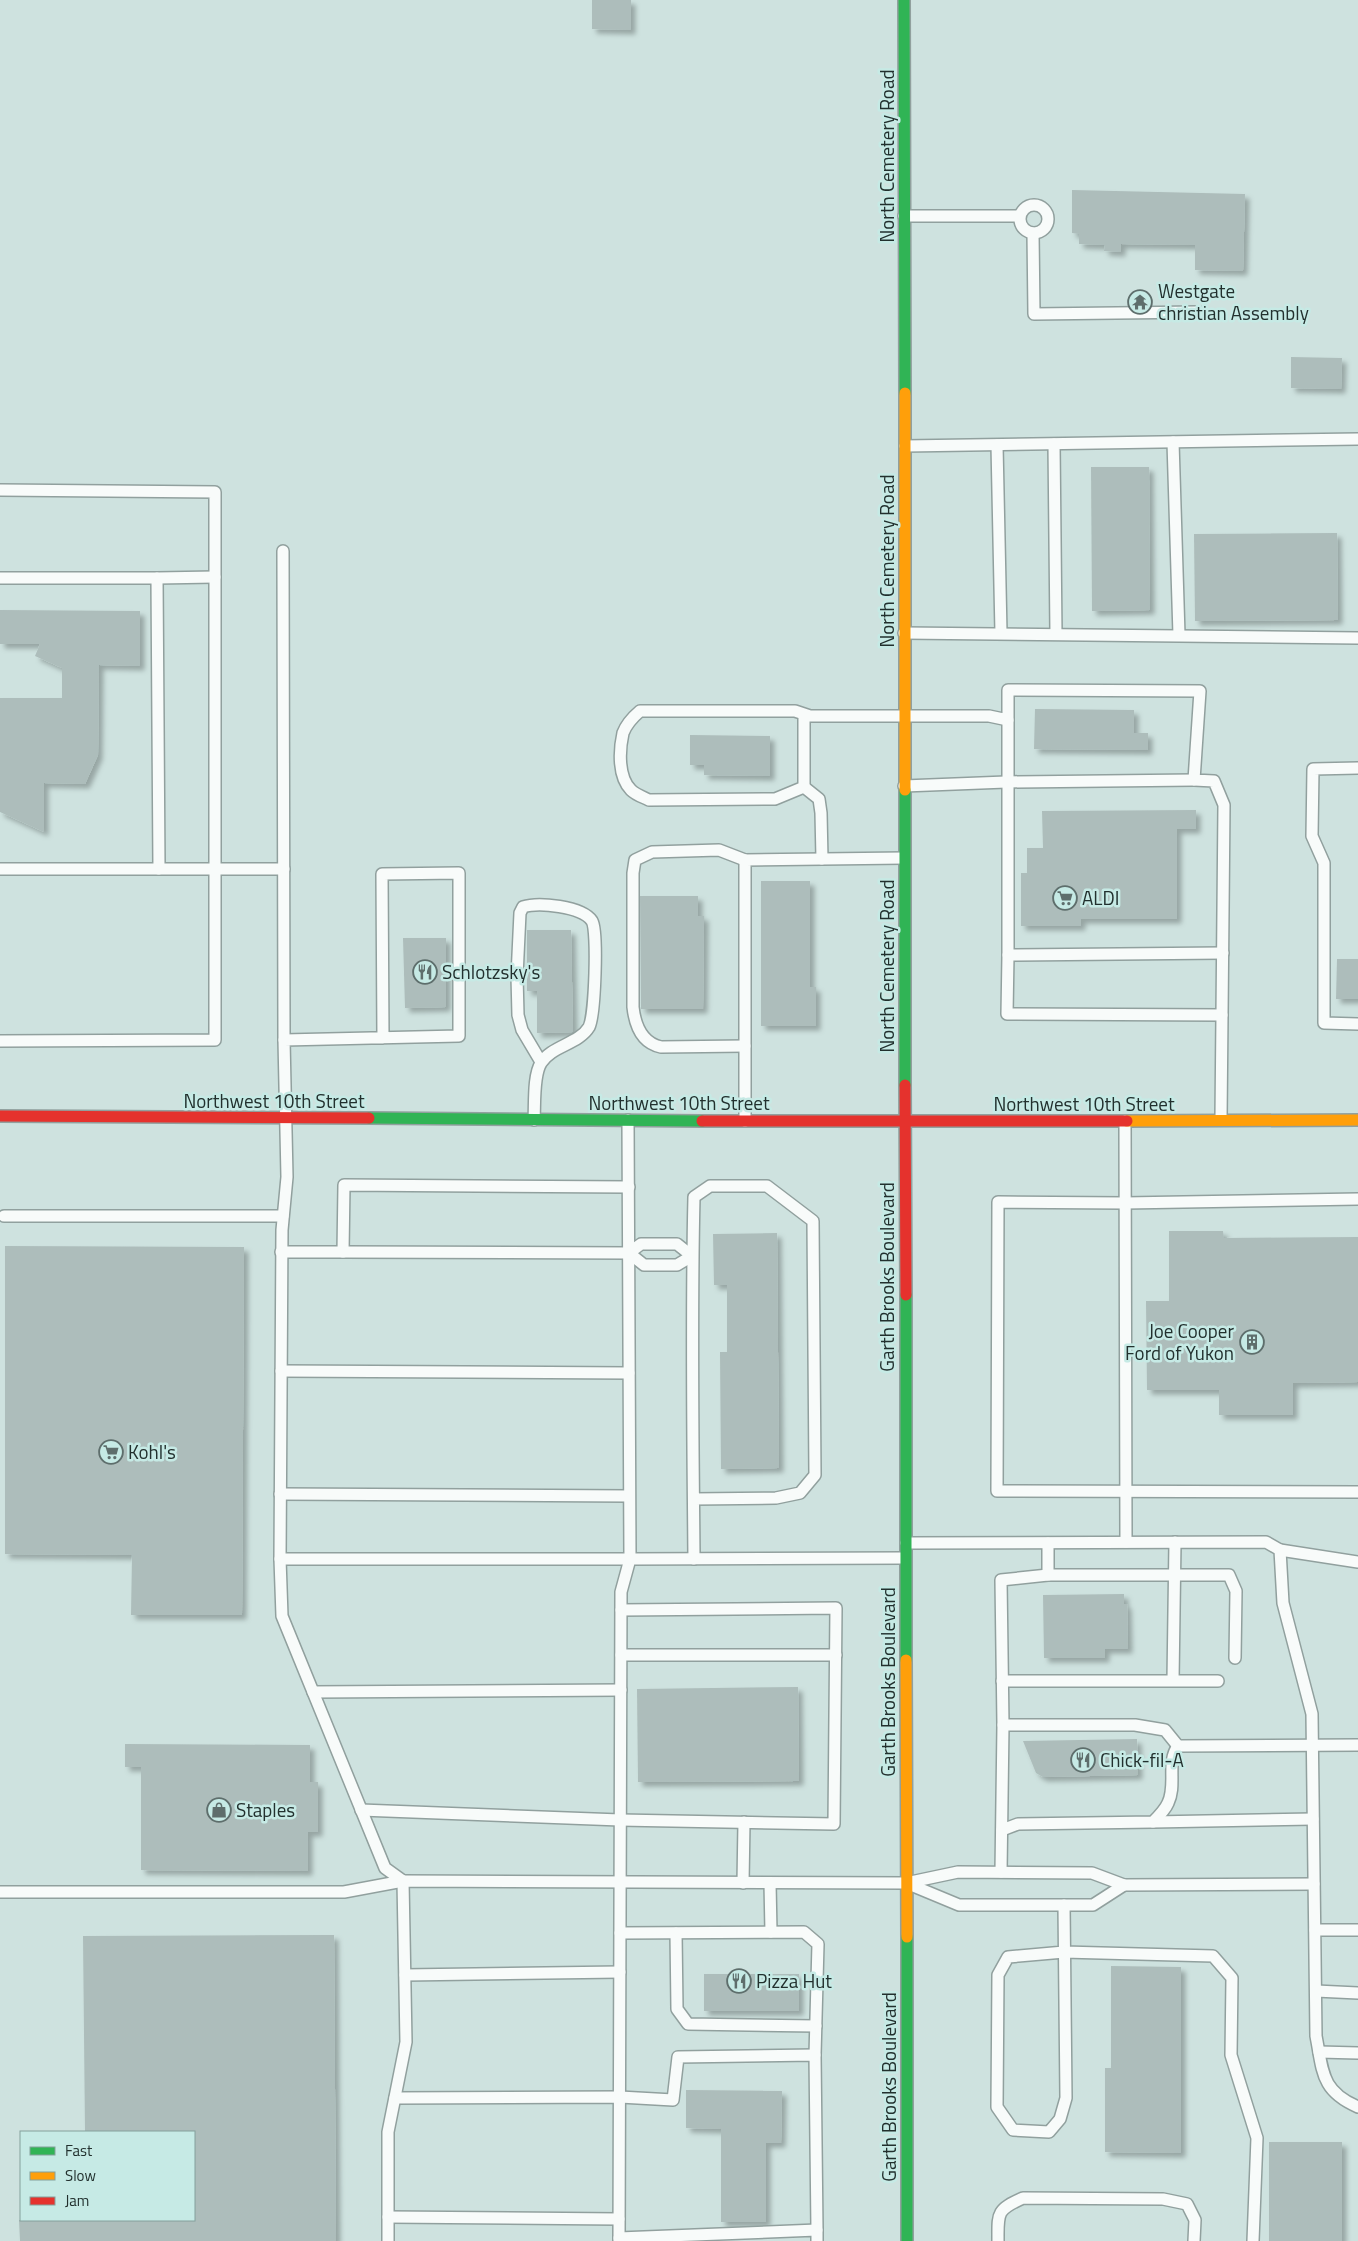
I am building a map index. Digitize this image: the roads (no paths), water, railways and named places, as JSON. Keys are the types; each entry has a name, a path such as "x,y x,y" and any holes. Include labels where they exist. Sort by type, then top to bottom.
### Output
{"street":[{"name":"North Cemetery Road","path":"904,0 904,1122"},
{"name":"Northwest 10th Street","path":"0,1116 904,1122 1358,1120"},
{"name":"Garth Brooks Boulevard","path":"904,1122 907,2241"}],"lane":[{"path":"904,216 1019,216 1028,206 1037,205 1044,210 1048,222 1042,230 1033,233 1024,230 1019,216"},
{"path":"1033,233 1034,314 1199,312"},
{"path":"904,446 1358,439"},
{"path":"1173,442 1178,635"},
{"path":"1054,444 1056,634"},
{"path":"997,445 1001,633"},
{"path":"0,490 215,492 215,1040 0,1041"},
{"path":"283,551 284,1040 288,1177 283,1216 282,1252 280,1494 282,1616 385,1868 403,1881"},
{"path":"0,578 215,577"},
{"path":"157,578 159,869"},
{"path":"904,633 1358,638"},
{"path":"1194,780 1200,691 1008,690 1006,782 1007,1014 1222,1015"},
{"path":"804,787 775,799 649,800 632,792 623,779 621,752 624,732 632,718 640,711 795,710 804,715 989,716 1008,720"},
{"path":"804,715 804,787 818,799 821,813 822,859"},
{"path":"1358,768 1312,769 1312,836 1324,863 1324,1023 1358,1024"},
{"path":"904,786 1006,782 1214,781 1224,805 1221,1120"},
{"path":"745,1046 661,1047 649,1043 644,1038 636,1021 633,1007 633,873 635,860 652,852 719,850 744,860 904,858"},
{"path":"744,860 745,1121"},
{"path":"0,869 284,869"},
{"path":"284,1040 383,1038 459,1036 458,873 382,874 383,1038"},
{"path":"534,1120 537,1071 541,1062 589,1028 593,1016 595,939 592,921 586,915 560,907 537,904 523,908 520,913 517,952 518,1010 522,1030 541,1062"},
{"path":"1008,955 1223,953"},
{"path":"620,1933 804,1932 818,1944 815,2055 816,2236 619,2239 621,1592 630,1560 628,1120"},
{"path":"1125,1121 1126,1542"},
{"path":"343,1252 344,1185 629,1187"},
{"path":"694,1499 776,1498 800,1493 814,1475 812,1221 767,1186 710,1186 694,1197 692,1256 694,1559"},
{"path":"1358,1199 1125,1203 998,1202 997,1491 1358,1492"},
{"path":"4,1216 283,1216"},
{"path":"282,1252 629,1253 641,1244 676,1244 692,1256"},
{"path":"629,1253 644,1265 676,1265 692,1256"},
{"path":"281,1371 629,1373"},
{"path":"280,1494 629,1496"},
{"path":"1173,1680 1174,1542"},
{"path":"905,1543 1266,1542 1280,1550 1358,1562"},
{"path":"1048,1543 1048,1576"},
{"path":"1280,1550 1283,1603 1312,1714 1316,2036 1324,2079 1342,2100 1358,2107"},
{"path":"280,1559 630,1560 905,1558"},
{"path":"1001,1872 1003,1725 1001,1580 1048,1576 1229,1576 1236,1591 1235,1658"},
{"path":"361,1810 620,1820 834,1824 836,1608 621,1610"},
{"path":"621,1655 836,1655"},
{"path":"1002,1681 1218,1681"},
{"path":"313,1692 621,1690"},
{"path":"1003,1725 1135,1725 1165,1730 1178,1746"},
{"path":"1178,1746 1358,1745"},
{"path":"1153,1822 1168,1803 1172,1779 1172,1754 1178,1746"},
{"path":"1002,1830 1018,1824 1313,1819"},
{"path":"743,1883 744,1822"},
{"path":"0,1892 344,1892 403,1881 906,1883 958,1872 1092,1873 1124,1886 1314,1884"},
{"path":"388,2241 388,2132 406,2042 403,1881"},
{"path":"770,1883 771,1932"},
{"path":"906,1883 959,1905 1093,1905 1124,1886"},
{"path":"1064,1905 1064,1952 1066,2098 1060,2119 1049,2132 1014,2130 997,2107 998,1974 1008,1957 1064,1952 1213,1956 1232,1978 1231,2055 1257,2138 1253,2241"},
{"path":"1315,1930 1358,1930"},
{"path":"676,1933 677,2009 688,2024 816,2026"},
{"path":"405,1975 620,1972"},
{"path":"1316,1991 1358,1993"},
{"path":"1319,2052 1358,2053"},
{"path":"395,2098 620,2097 673,2100 678,2057 815,2055"},
{"path":"998,2241 998,2216 1006,2205 1023,2198 1163,2199 1187,2204 1195,2220 1194,2241"},
{"path":"388,2217 619,2219"}],"place":[{"name":"Westgate christian Assembly","path":"1140,302"},
{"name":"ALDI","path":"1065,898"},
{"name":"Schlotzsky's","path":"425,972"},
{"name":"Joe Cooper Ford of Yukon","path":"1252,1342"},
{"name":"Kohl's","path":"111,1452"},
{"name":"Chick-fil-A","path":"1083,1760"},
{"name":"Staples","path":"219,1810"},
{"name":"Pizza Hut","path":"739,1981"}]}
